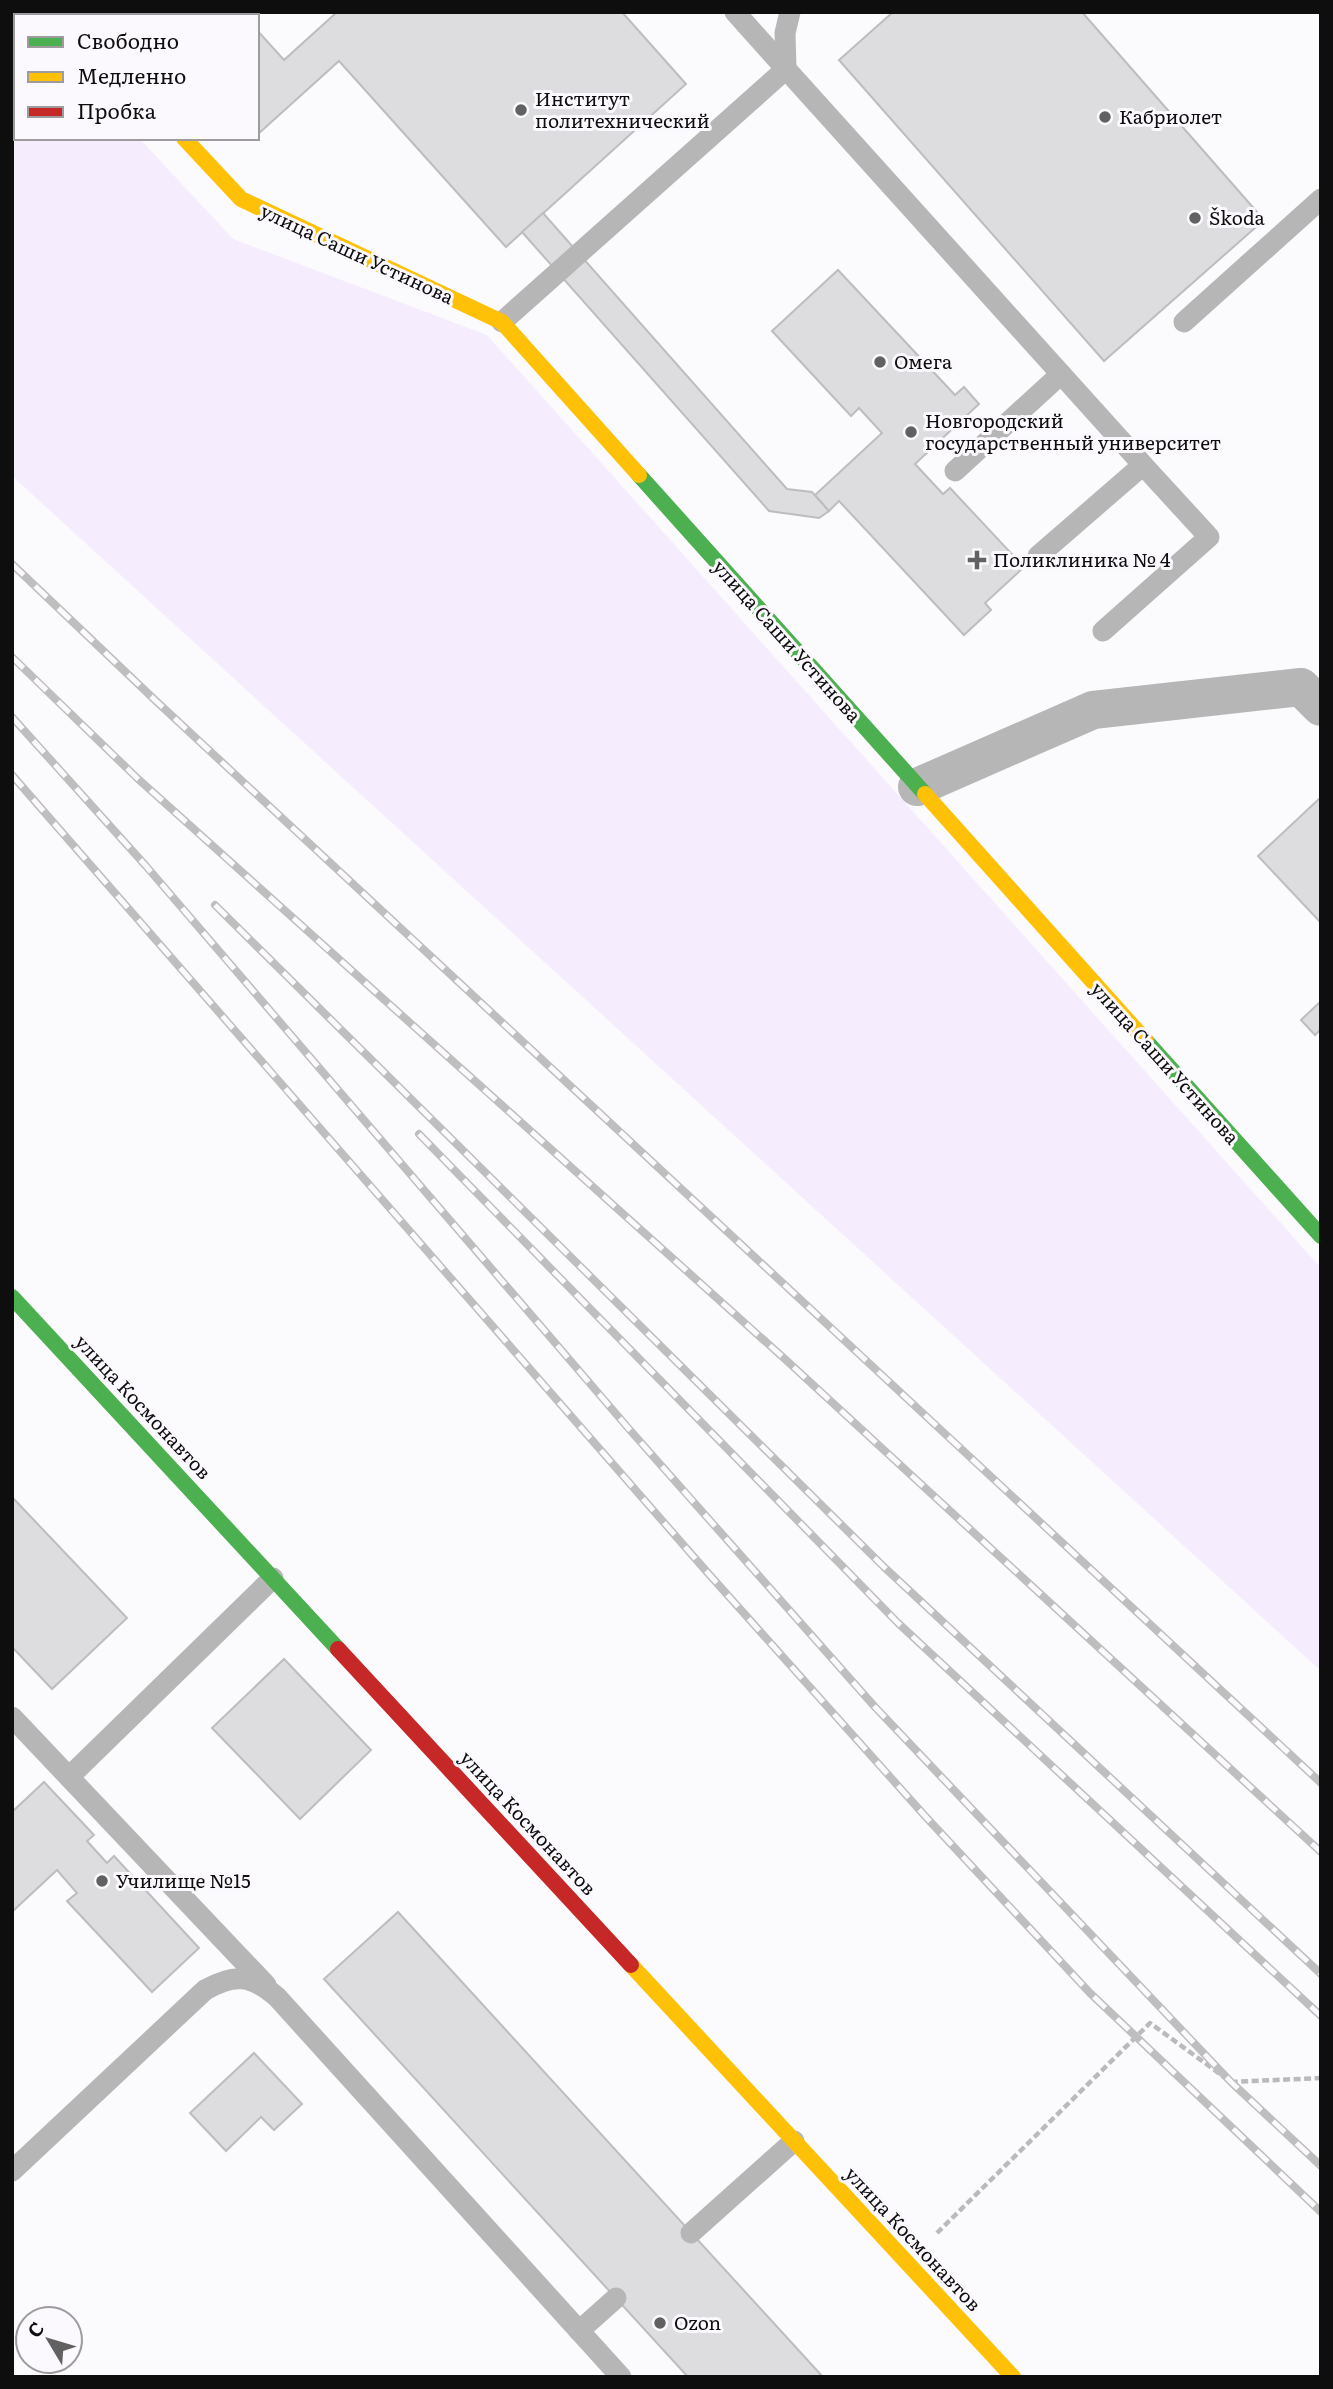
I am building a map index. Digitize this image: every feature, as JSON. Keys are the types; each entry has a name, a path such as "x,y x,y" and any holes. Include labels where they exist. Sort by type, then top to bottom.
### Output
{"street":[{"name":"улица Саши Устинова","path":"186,140 241,199 502,322 1321,1236"},
{"path":"917,787 1093,710 1301,687 1321,707"},
{"name":"улица Космонавтов","path":"12,1297 1013,2377"}],"lane":[{"path":"735,12 1209,537 1103,631"},
{"path":"502,322 786,69 785,33 790,12"},
{"path":"1184,322 1321,199"},
{"path":"955,471 1061,374"},
{"path":"1038,556 1143,465"},
{"path":"69,1777 273,1578"},
{"path":"12,1717 277,1997 621,2377"},
{"path":"12,2171 205,1990 229,1980 254,1980 277,1997"},
{"path":"691,2233 794,2141"},
{"path":"579,2331 616,2298"}],"path":[{"path":"907,2263 1150,2023 1231,2082 1321,2078"}],"shaded area":[{"path":"12,12 22,12 24,14 14,14 14,140 141,140 233,239 487,335 1321,1268 1321,1671 12,476"}],"building":[{"path":"118,12 242,14 120,14"},
{"name":"Институт политехнический","path":"337,12 622,12 686,84 506,247 339,61 259,133 259,32 284,60"},
{"path":"893,12 1082,12 1264,220 1104,361 839,60"},
{"path":"543,213 787,489 812,492 829,511 819,518 769,511 522,232"},
{"path":"838,270 955,395 964,387 979,404 915,464 943,494 950,488 1024,567 985,603 991,610 964,635 839,501 829,511 815,495 882,433 859,408 851,416 772,331"},
{"path":"1321,797 1321,923 1258,856"},
{"path":"1321,1001 1321,1029 1315,1035 1301,1020"},
{"path":"12,1497 127,1618 52,1689 12,1647"},
{"path":"284,1659 371,1750 300,1819 212,1728"},
{"name":"Училище №15","path":"44,1782 94,1835 87,1841 107,1863 114,1856 199,1948 152,1992 67,1901 77,1893 57,1870 12,1912 12,1812"},
{"path":"398,1912 823,2377 688,2377 324,1979"},
{"path":"254,2053 302,2104 274,2130 261,2117 226,2151 190,2113"}],"railway":[{"path":"12,564 156,701 1321,1783"},
{"path":"12,657 137,778 786,1360 1321,1852"},
{"path":"12,717 146,866 629,1429 875,1707 1231,2082 1321,2166"},
{"path":"12,775 707,1572 925,1816 1090,1993 1321,2212"},
{"path":"215,905 884,1567 1321,1974"},
{"path":"419,1134 898,1623 1321,2016"}],"traffic: fast":[{"path":"639,475 925,794"},
{"path":"1146,1041 1321,1236"},
{"path":"12,1297 338,1649"}],"traffic: slow":[{"path":"186,140 241,199 502,322 639,475"},
{"path":"925,794 1146,1041"},
{"path":"631,1965 1013,2377"}],"traffic: jam":[{"path":"338,1649 631,1965"}],"place":[{"name":"Институт политехнический","path":"521,110"},
{"name":"Кабриолет","path":"1105,117"},
{"name":"Škoda","path":"1195,218"},
{"name":"Омега","path":"880,362"},
{"name":"Новгородский государственный университет","path":"911,432"},
{"name":"Поликлиника № 4","path":"977,560"},
{"name":"Училище №15","path":"102,1881"},
{"name":"Ozon","path":"660,2323"}]}
